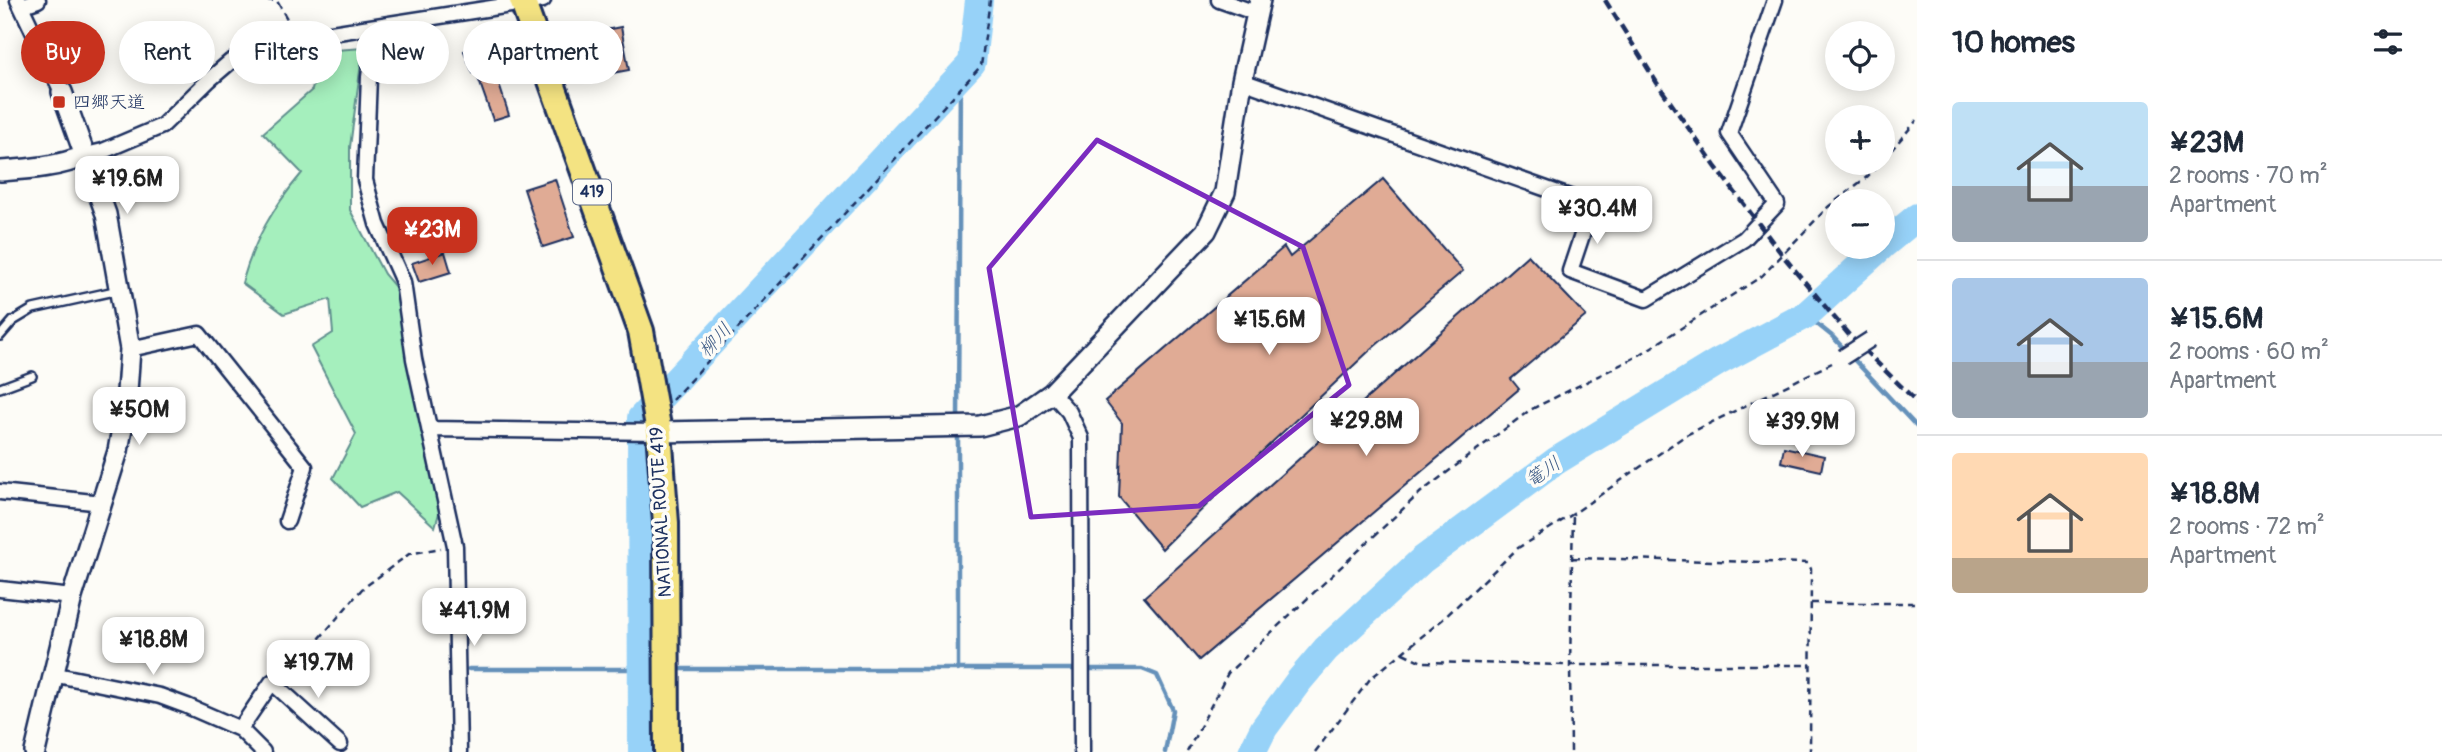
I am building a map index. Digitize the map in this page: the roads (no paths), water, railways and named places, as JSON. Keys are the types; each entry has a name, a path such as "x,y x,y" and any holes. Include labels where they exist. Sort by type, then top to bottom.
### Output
{"highway":[{"name":"NATIONAL ROUTE 419","path":"529,1 637,320 657,424 666,523 667,752"}],"street":[{"path":"34,752 72,597 118,451 126,407 130,349 106,214 62,92 20,3 38,0"},
{"path":"429,429 632,432 657,424 980,426 1019,416 1052,393 1206,231 1225,192 1242,81 1258,7 1219,0"},
{"path":"1242,81 1592,205 1570,271 1646,299 1744,239 1777,204 1729,133 1775,0"},
{"path":"411,21 529,1"},
{"path":"0,170 52,165 103,151 162,126 230,62 249,52 295,39 356,30"},
{"path":"369,84 365,180 377,224 402,282 414,359 455,546 459,752"},
{"path":"130,349 198,334 305,467 287,521"},
{"path":"1843,357 1871,339"},
{"path":"1052,393 1069,412 1081,438 1082,752"},
{"path":"0,492 102,503"},
{"path":"0,589 72,597"},
{"path":"52,674 160,696 240,729 264,752"},
{"path":"240,729 272,682 287,676"},
{"path":"272,682 340,744"}],"lane":[{"path":"0,337 13,321 33,309 120,289"},
{"path":"0,388 32,376"}],"waterway":[{"name":"柳川","path":"642,752 641,418 972,63 979,0"},
{"path":"958,420 960,76"},
{"name":"篭川","path":"1895,235 1917,217"},
{"name":"篭川","path":"1252,752 1264,728 1326,649 1422,560 1556,461 1718,362 1806,315 1868,259"},
{"path":"1806,315 1832,336 1917,427"},
{"path":"958,433 958,670"},
{"path":"469,669 632,669"},
{"path":"681,669 1142,669 1157,675 1173,710 1165,752"}],"railway":[{"path":"1605,0 1657,83 1784,257 1849,335 1917,402"}],"place":[{"name":"四郷天道","path":"59,102"}]}
